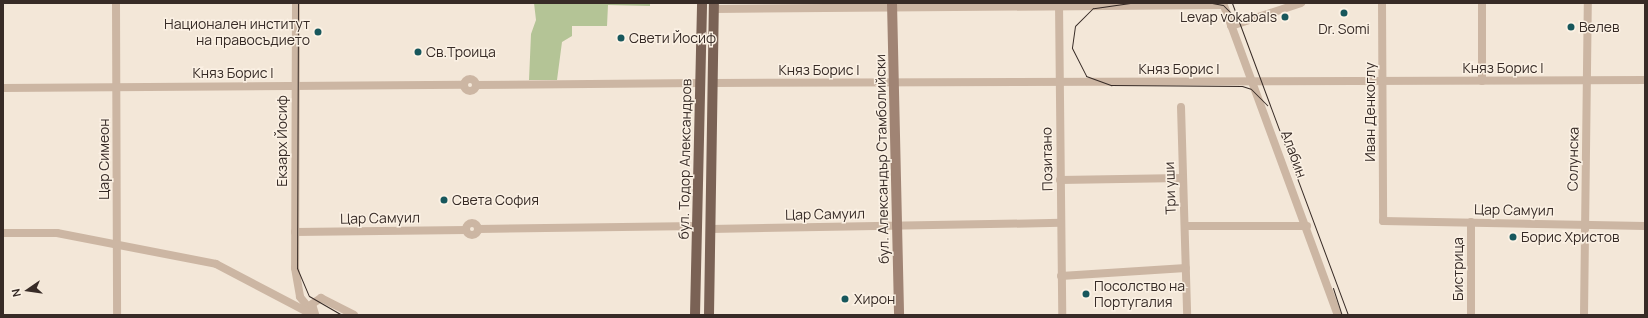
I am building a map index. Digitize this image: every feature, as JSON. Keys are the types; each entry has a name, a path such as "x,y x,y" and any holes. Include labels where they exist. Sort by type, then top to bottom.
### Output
{"main road":[{"name":"бул. Тодор Александров","path":"696,315 702,3"},
{"name":"бул. Александър Стамболийски","path":"893,5 899,315"},
{"name":"бул. Тодор Александров","path":"709,315 714,6"}],"street":[{"name":"Цар Симеон","path":"116,3 117,315"},
{"name":"Екзарх Йосиф","path":"296,3 294,86 296,283 304,303 314,315"},
{"path":"1231,26 1301,3"},
{"name":"Иван Денкоглу","path":"1382,3 1383,221"},
{"path":"1482,3 1482,81"},
{"name":"Солунска","path":"1584,315 1588,3"},
{"name":"Позитано","path":"1059,4 1062,315"},
{"path":"714,6 1223,4"},
{"name":"Алабин","path":"1223,4 1254,82 1338,315"},
{"name":"Княз Борис I","path":"3,88 464,85 470,78 476,85 700,84"},
{"name":"Княз Борис I","path":"713,83 1645,80"},
{"name":"Три уши","path":"1181,107 1187,315"},
{"path":"1060,180 1183,178"},
{"name":"Цар Самуил","path":"1383,221 1645,226"},
{"name":"Бистрица","path":"1471,222 1471,315"},
{"name":"Цар Самуил","path":"710,229 1061,223"},
{"name":"Цар Самуил","path":"295,232 466,230 472,235 478,230 698,226"},
{"path":"1185,226 1307,226"},
{"path":"3,233 56,233 216,264 314,315"},
{"path":"1061,276 1186,268"},
{"path":"314,315 312,304 321,298 354,315"}],"green space":[{"path":"534,3 650,3 650,6 608,5 607,26 572,26 572,36 562,42 557,80 529,80 531,34 536,20"}],"tram line":[{"path":"298,3 297,268 309,296 342,315"},
{"path":"1130,3 1093,8 1075,26 1072,48 1086,76 1111,85 1242,86 1251,89 1267,105"},
{"path":"1212,3 1223,5 1234,16"},
{"path":"1232,3 1348,315"},
{"path":"1333,288 1342,315"}],"place":[{"name":"Dr. Somi","path":"1344,13"},
{"name":"Levap vokabals","path":"1285,17"},
{"name":"Велев","path":"1571,27"},
{"name":"Национален институт на правосъдието","path":"318,32"},
{"name":"Свети Йосиф","path":"621,38"},
{"name":"Св.Троица","path":"418,52"},
{"name":"Света София","path":"444,200"},
{"name":"Борис Христов","path":"1513,237"},
{"name":"Посолство на Португалия","path":"1086,294"},
{"name":"Хирон","path":"845,299"}]}
